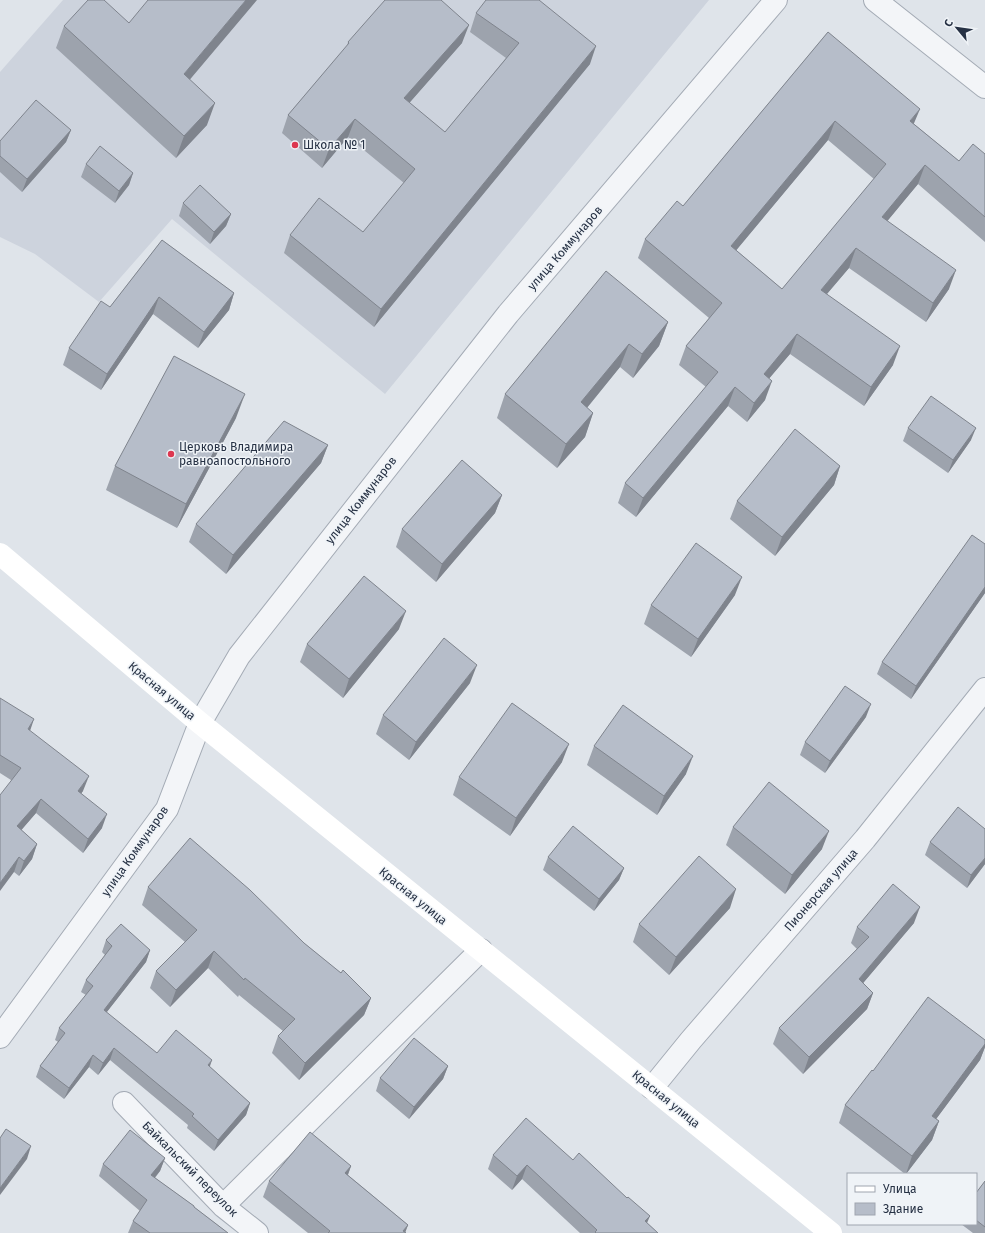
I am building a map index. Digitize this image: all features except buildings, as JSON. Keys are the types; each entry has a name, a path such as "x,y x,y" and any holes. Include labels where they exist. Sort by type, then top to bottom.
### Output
{"main road":[{"name":"Красная улица","path":"0,554 200,723 831,1233"}],"street":[{"name":"улица Коммунаров","path":"0,1037 167,809 200,723 239,656 508,314 776,0"},
{"path":"875,0 985,87"},
{"name":"Пионерская улица","path":"652,1088 691,1040 865,839 985,690"},
{"path":"223,1206 481,950"},
{"name":"Байкальский переулок","path":"124,1103 223,1206 257,1233"}],"shaded area":[{"name":"Школа № 1","path":"63,0 709,0 385,394 172,219 99,302 35,254 0,237 0,72"}],"place":[{"name":"Школа № 1","path":"295,145"},
{"name":"Церковь Владимира равноапостольного","path":"171,454"}]}
